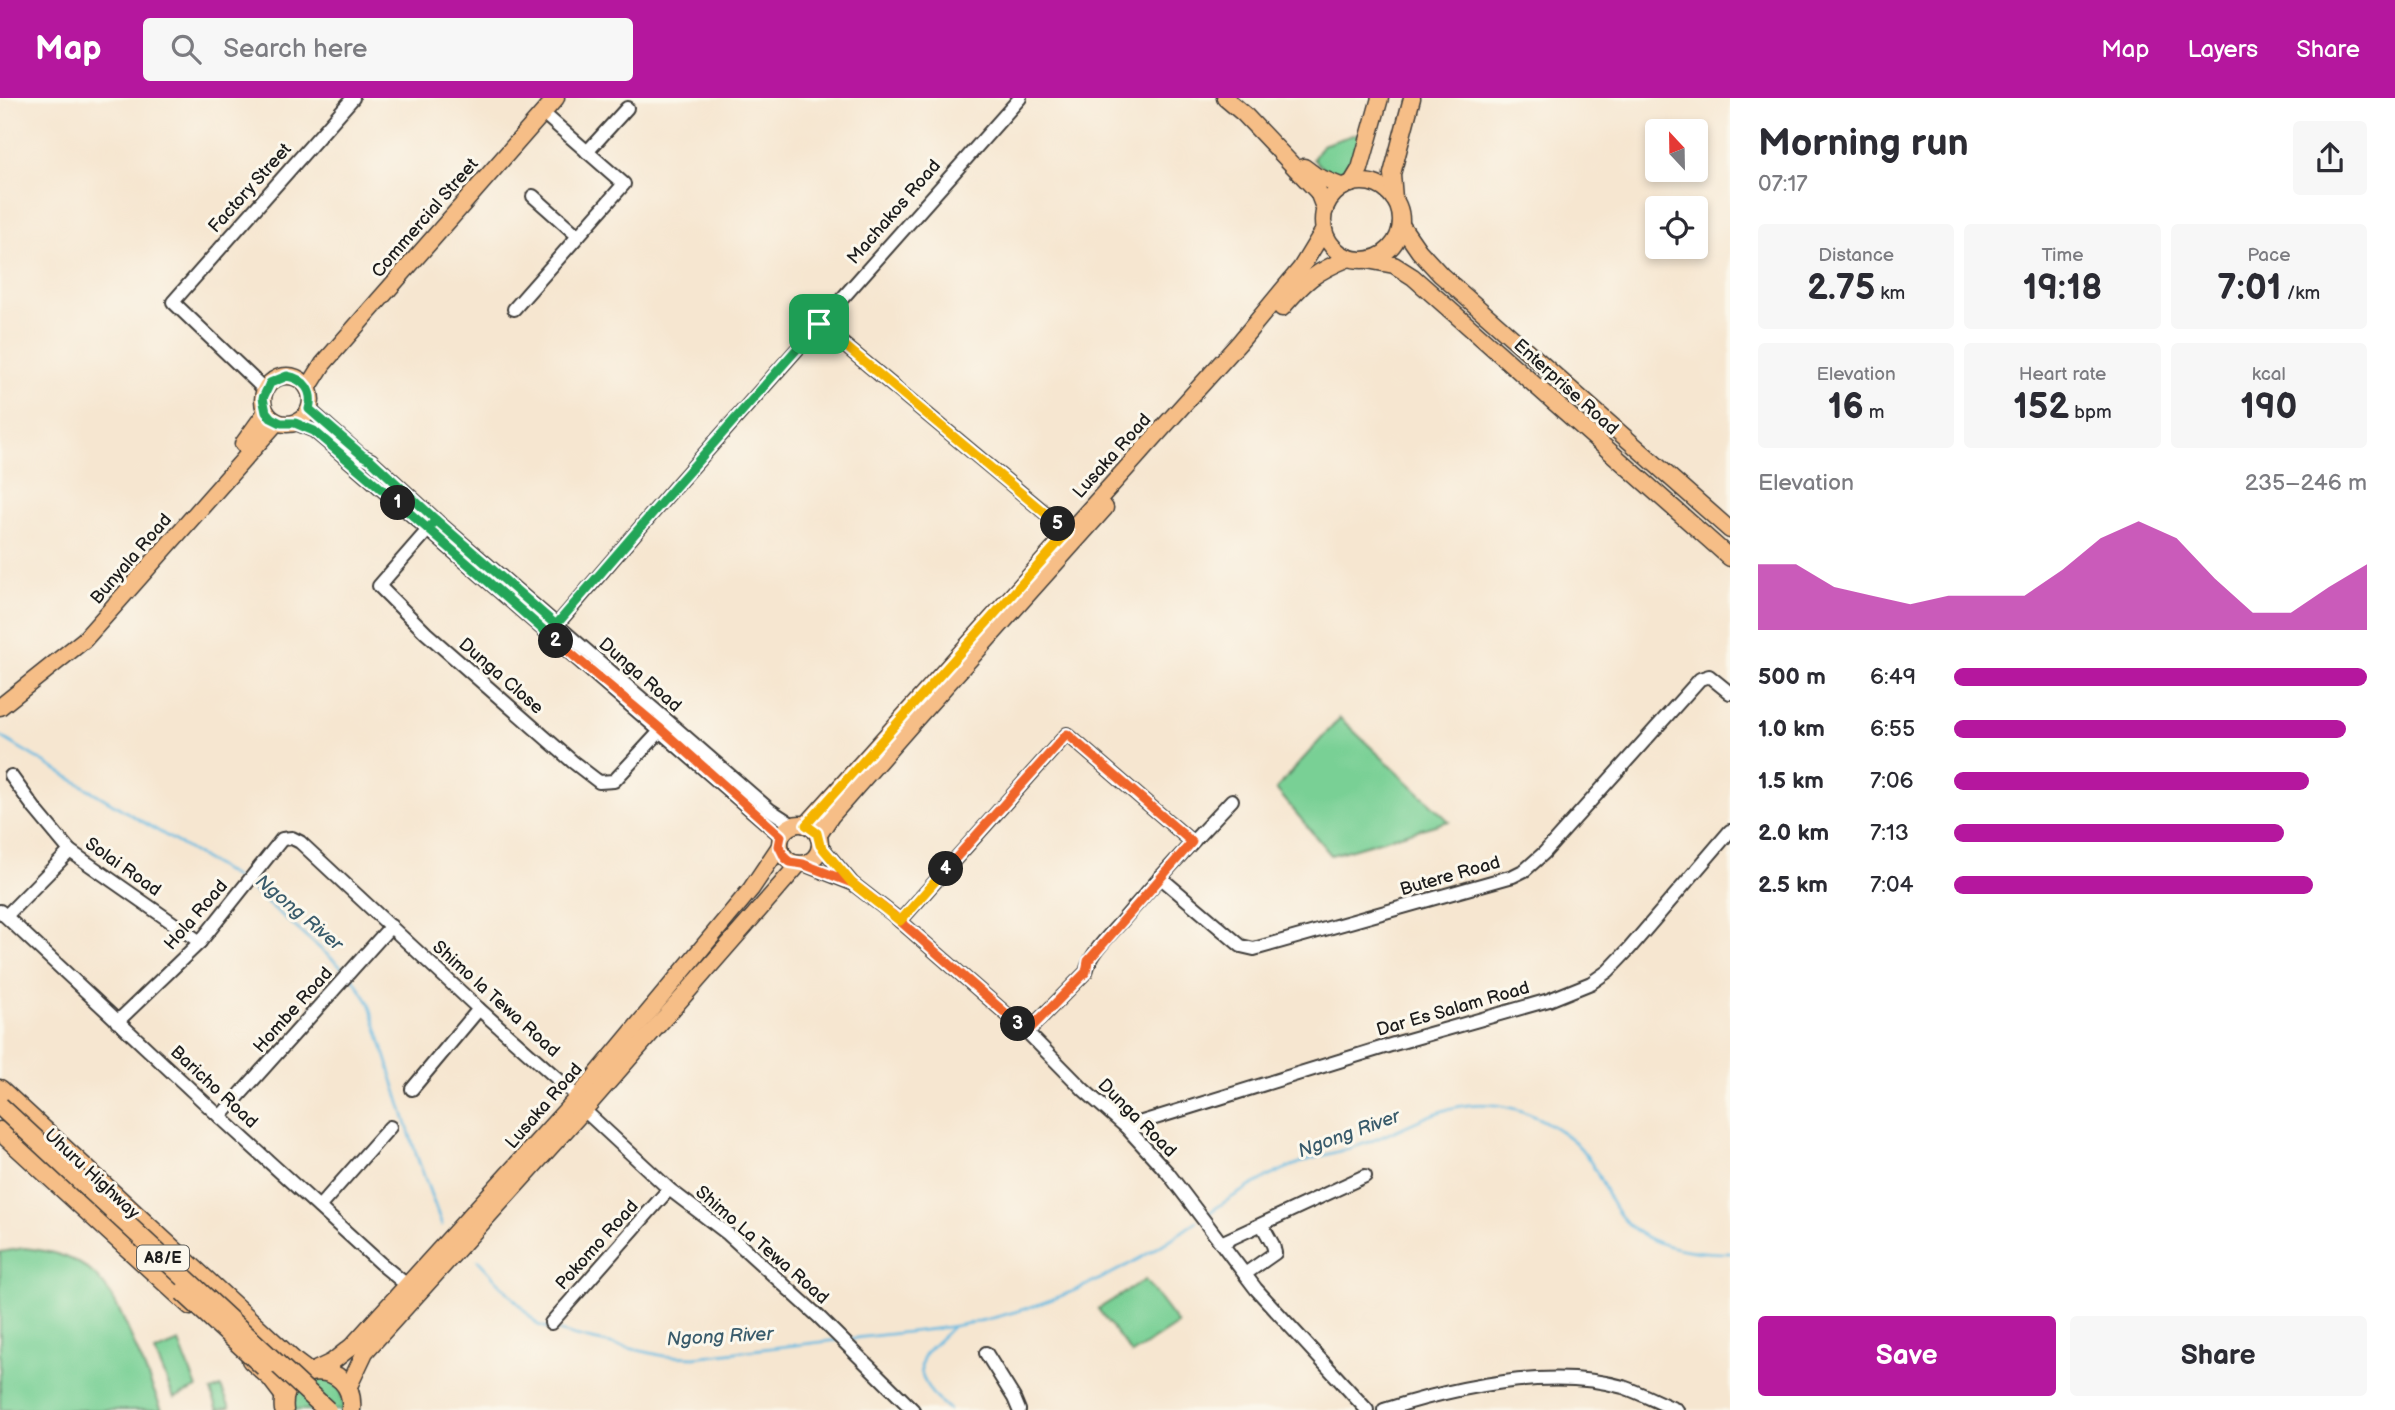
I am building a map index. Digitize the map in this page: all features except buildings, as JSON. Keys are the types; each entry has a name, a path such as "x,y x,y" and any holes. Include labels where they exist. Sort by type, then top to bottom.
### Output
{"highway":[{"name":"Uhuru Highway","path":"0,1089 296,1363 312,1371 334,1374 348,1388"},
{"name":"A8/E","path":"0,1106 327,1410"},
{"name":"A8/E","path":"0,1122 312,1410"},
{"name":"Uhuru Highway","path":"0,1131 262,1370 283,1405"},
{"path":"283,1405 294,1380 312,1371"},
{"path":"348,1388 352,1401 351,1410"}],"main road":[{"name":"Commercial Street","path":"302,383 323,364 556,98"},
{"path":"1225,98 1244,114 1318,192 1325,210 1324,230 1333,247 1349,258 1367,260 1386,252 1399,236 1400,212 1394,199 1392,174 1412,98"},
{"path":"1347,186 1360,169 1380,98"},
{"path":"1269,140 1316,176 1347,186"},
{"path":"1325,210 1335,193 1347,186 1361,183 1380,187 1394,199"},
{"name":"Enterprise Road","path":"1401,225 1419,251 1441,275 1730,530"},
{"name":"Lusaka Road","path":"348,1388 365,1352 581,1104 751,889 1239,343 1301,268 1324,230"},
{"name":"Lusaka Road","path":"800,835 831,816 1295,293 1317,272 1349,258"},
{"name":"Enterprise Road","path":"1367,260 1394,265 1413,277 1730,558"},
{"path":"287,376 302,383 311,402 309,409 304,417 295,423 286,424 271,417 263,398 265,390 270,383 287,376"},
{"name":"Bunyala Road","path":"0,695 57,652 98,613 216,479 255,430 271,417"},
{"name":"Bunyala Road","path":"0,707 84,640 271,417"},
{"path":"800,835 785,858 801,864"},
{"name":"Lusaka Road","path":"312,1371 332,1362 352,1346 581,1104 801,864 815,858 800,835"}],"street":[{"name":"Factory Street","path":"265,390 173,302 353,98"},
{"name":"Machakos Road","path":"552,630 675,487 1020,98"},
{"path":"587,152 626,108"},
{"path":"514,309 624,184 543,113"},
{"path":"533,196 578,236"},
{"path":"819,324 1068,532"},
{"name":"Dunga Road","path":"309,409 371,460 432,525"},
{"name":"Dunga Road","path":"295,423 314,431 432,525 665,726 800,835 852,883 900,921 1027,1032 1084,1090 1126,1127 1168,1173 1245,1274 1367,1410"},
{"name":"Dunga Close","path":"432,525 379,586 426,633 573,762 599,782 614,781 665,726"},
{"name":"Butere Road","path":"1160,877 1241,946 1254,949 1513,876 1525,870 1544,853 1700,679 1709,676 1730,693"},
{"path":"900,921 1067,734 1192,842"},
{"name":"Solai Road","path":"11,776 70,851 200,942"},
{"path":"1027,1032 1086,972 1088,961 1160,877 1232,800"},
{"name":"Dar Es Salam Road","path":"1126,1127 1394,1044 1549,1000 1591,982 1608,971 1629,950 1730,831"},
{"name":"Hola Road","path":"117,1022 200,942 282,839 292,838 300,842"},
{"name":"Shimo la Tewa Road","path":"300,842 581,1104"},
{"path":"3,913 70,851"},
{"name":"Dunga Road","path":"801,864 852,883"},
{"name":"Baricho Road","path":"3,913 220,1117 408,1286"},
{"name":"Hombe Road","path":"220,1117 391,926"},
{"path":"412,1089 479,1009"},
{"name":"Shimo La Tewa Road","path":"581,1104 669,1189 738,1243 818,1316 913,1410"},
{"path":"319,1207 390,1127"},
{"path":"1221,1243 1365,1176"},
{"name":"Pokomo Road","path":"551,1323 669,1189"},
{"path":"1245,1274 1275,1253 1262,1225"},
{"path":"986,1353 1019,1410"},
{"path":"1384,1410 1518,1380 1553,1378 1622,1387 1677,1410"}],"green space":[{"path":"1356,134 1363,135 1353,167 1332,171 1313,159 1322,145"},
{"path":"1340,718 1449,821 1331,855 1276,789"},
{"path":"24,1248 66,1257 94,1274 105,1287 123,1319 162,1410 0,1410 0,1252"},
{"path":"1145,1280 1178,1324 1132,1354 1098,1309"},
{"path":"179,1342 197,1388 174,1398 155,1352"},
{"path":"325,1378 340,1388 344,1410 291,1410 290,1399 299,1384"},
{"path":"221,1387 230,1407 218,1410 211,1391"}],"waterway":[{"name":"Ngong River","path":"0,736 243,882"},
{"name":"Ngong River","path":"248,886 346,971"},
{"name":"Ngong River","path":"351,975 369,1003 416,1154 442,1225"},
{"name":"Ngong River","path":"1206,1215 1255,1184 1308,1160 1369,1142 1455,1107 1496,1105 1536,1117 1560,1130 1578,1145 1621,1216 1647,1237 1679,1248 1730,1253"},
{"name":"Ngong River","path":"848,1339 954,1326 1019,1311 1112,1273 1170,1240 1197,1221"},
{"name":"Ngong River","path":"478,1260 538,1325 664,1356 694,1357 838,1340"},
{"name":"Ngong River","path":"949,1410 935,1397 925,1382 921,1364 929,1349 952,1327"}],"route":[{"path":"819,324 556,625 436,520 428,529 314,431 295,423 286,424 271,418 266,412 263,398 270,383 278,378 287,376 303,382 311,395 309,409 371,460 436,520 428,529 781,836 779,846 785,858 852,883 892,914 1027,1032 1086,972 1088,961 1192,842 1067,734 1048,754 900,921 852,883 820,845 817,833 806,825 1068,532 819,324"}]}
